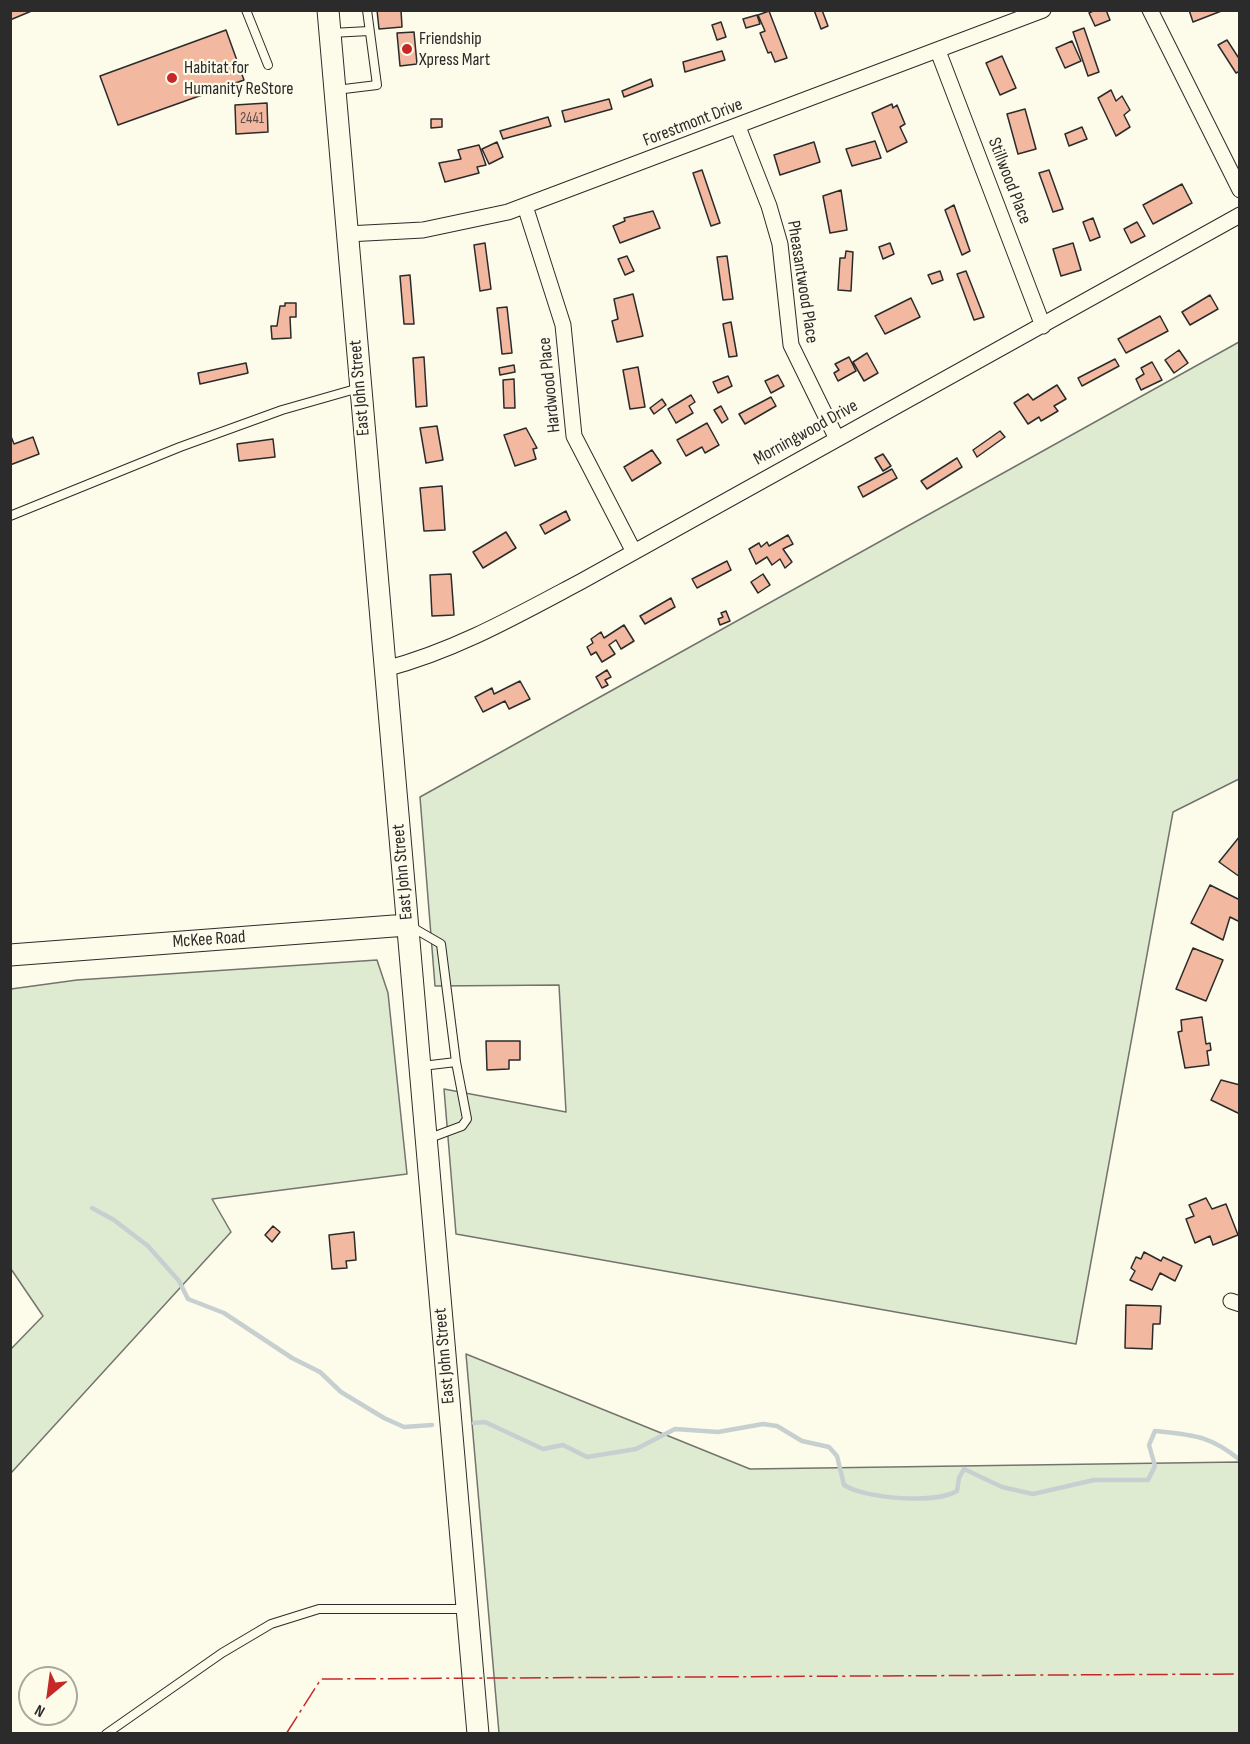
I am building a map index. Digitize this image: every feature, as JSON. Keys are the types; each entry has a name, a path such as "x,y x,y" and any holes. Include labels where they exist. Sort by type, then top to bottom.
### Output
{"main road":[{"name":"East John Street","path":"328,10 477,1734"},
{"name":"McKee Road","path":"10,955 407,925"}],"street":[{"name":"Forestmont Drive","path":"347,234 423,230 476,221 525,206 1043,10"},
{"path":"1150,10 1239,190"},
{"name":"Stillwood Place","path":"938,51 1043,326"},
{"name":"Pheasantwood Place","path":"738,127 769,206 780,244 791,345 837,439"},
{"name":"Hardwood Place","path":"525,206 563,325 574,436 634,552"},
{"name":"Morningwood Drive","path":"385,669 425,658 491,629 1043,326 1239,215"}],"lane":[{"path":"246,10 268,65"},
{"path":"334,90 377,85 367,10"},
{"path":"329,33 369,32"},
{"path":"10,516 180,447 282,410 360,387"},
{"path":"407,925 441,944 456,1062 466,1119 462,1126 426,1140"},
{"path":"421,1066 456,1062"},
{"path":"106,1734 222,1653 271,1624 319,1609 467,1609"}],"green space":[{"path":"1239,342 1239,779 1173,812 1076,1344 456,1234 444,1089 566,1112 559,985 435,986 420,797"},
{"path":"377,960 388,993 407,1174 212,1199 231,1232 11,1473 11,1349 43,1316 11,1269 11,989 77,980"},
{"path":"466,1354 750,1469 1239,1462 1239,1733 499,1733"}],"building":[{"path":"10,10 34,10 10,20"},
{"path":"377,10 401,10 402,27 379,29"},
{"path":"814,10 822,10 828,26 821,29"},
{"path":"1095,10 1106,10 1110,20 1095,26 1089,13"},
{"path":"1189,10 1224,10 1193,22"},
{"path":"769,11 787,58 775,62 771,52 768,53 760,33 765,31 758,15"},
{"path":"757,15 760,24 746,28 743,19"},
{"path":"721,22 726,37 717,40 712,25"},
{"path":"1084,28 1099,72 1088,76 1073,32"},
{"name":"Habitat for Humanity ReStore","path":"226,30 244,80 118,125 100,76"},
{"name":"Friendship Xpress Mart","path":"414,32 417,64 400,66 397,33"},
{"path":"1227,40 1240,60 1240,71 1236,73 1218,45"},
{"path":"1072,41 1081,61 1065,68 1056,48"},
{"path":"722,51 725,60 685,72 683,62"},
{"path":"1002,56 1016,88 1000,95 986,63"},
{"path":"651,79 653,86 624,97 622,91"},
{"path":"1111,90 1116,101 1122,96 1130,110 1124,115 1130,127 1116,136 1098,98"},
{"path":"609,99 612,109 565,122 562,111"},
{"path":"267,103 268,132 236,134 235,105"},
{"path":"892,104 893,108 897,105 905,124 900,127 907,142 887,152 872,113"},
{"path":"1025,109 1036,149 1018,154 1007,114"},
{"path":"548,117 551,126 503,139 500,131"},
{"path":"431,119 442,119 442,127 431,128"},
{"path":"1082,127 1087,139 1069,146 1065,134"},
{"path":"875,141 881,158 852,166 846,149"},
{"path":"497,142 503,157 489,164 482,149"},
{"path":"814,142 820,162 780,175 774,155"},
{"path":"479,145 486,165 477,167 479,173 445,182 439,163 461,159 458,150"},
{"path":"702,170 720,223 711,226 693,173"},
{"path":"1049,170 1063,209 1053,212 1039,173"},
{"path":"1182,184 1192,203 1153,224 1143,205"},
{"path":"841,190 847,230 830,233 823,196"},
{"path":"954,205 970,251 962,255 945,210"},
{"path":"653,211 660,228 620,243 613,226 625,221 624,218"},
{"path":"1093,218 1100,237 1090,241 1083,222"},
{"path":"1137,222 1145,236 1131,243 1124,229"},
{"path":"485,243 491,289 480,291 474,245"},
{"path":"890,243 894,254 883,259 879,247"},
{"path":"1073,243 1081,270 1061,276 1053,249"},
{"path":"846,251 853,252 851,291 838,290 840,258 845,258"},
{"path":"627,256 634,271 625,275 618,259"},
{"path":"727,256 733,299 723,300 717,257"},
{"path":"940,271 943,280 932,284 928,275"},
{"path":"966,271 984,317 974,320 957,274"},
{"path":"410,275 414,324 404,324 400,276"},
{"path":"633,294 643,336 617,342 612,321 618,319 614,299"},
{"path":"1210,295 1218,309 1190,325 1182,312"},
{"path":"911,298 920,317 885,334 875,316"},
{"path":"285,303 296,303 296,317 290,317 291,338 272,339 271,326 277,326 280,306 285,306"},
{"path":"507,307 512,353 502,354 497,308"},
{"path":"1160,316 1168,331 1126,353 1118,339"},
{"path":"731,322 737,356 729,357 723,324"},
{"path":"1179,350 1188,363 1174,373 1165,360"},
{"path":"867,353 878,373 864,381 853,362"},
{"path":"424,357 427,406 416,407 413,358"},
{"path":"849,357 856,371 838,381 834,373 839,370 835,364"},
{"path":"1115,359 1119,366 1082,386 1078,378"},
{"path":"1152,362 1162,380 1141,390 1136,379 1144,374 1141,368"},
{"path":"246,363 248,373 200,384 198,373"},
{"path":"514,365 515,372 500,375 499,368"},
{"path":"638,367 645,407 630,409 623,370"},
{"path":"778,375 784,386 771,393 765,381"},
{"path":"728,376 732,386 718,393 713,382"},
{"path":"514,379 515,408 504,408 503,380"},
{"path":"1057,385 1066,399 1054,406 1058,411 1041,421 1039,417 1028,424 1014,403 1028,394 1033,400"},
{"path":"691,395 695,402 689,406 693,413 676,423 668,409"},
{"path":"771,397 776,406 745,424 739,414"},
{"path":"662,399 666,405 654,414 650,408"},
{"path":"721,406 728,419 722,423 714,410"},
{"path":"707,423 719,445 705,453 702,447 686,456 677,440"},
{"path":"437,426 443,460 426,463 420,428"},
{"path":"526,428 537,448 533,449 536,459 515,466 504,435"},
{"path":"1000,431 1005,437 977,457 973,450"},
{"path":"10,434 14,444 33,437 39,454 10,465"},
{"path":"273,439 275,457 239,461 237,444"},
{"path":"652,450 661,463 632,481 624,467"},
{"path":"883,454 891,466 883,471 875,458"},
{"path":"957,458 962,467 927,489 921,481"},
{"path":"892,469 897,478 863,497 858,487"},
{"path":"442,486 445,530 424,531 420,488"},
{"path":"566,511 570,520 545,534 540,525"},
{"path":"506,532 516,548 483,568 473,552"},
{"path":"788,535 793,544 783,549 792,562 785,568 780,559 772,565 767,557 756,564 749,549 759,543 761,547 767,542 769,546"},
{"path":"727,561 731,570 697,588 692,579"},
{"path":"451,574 454,615 432,616 430,575"},
{"path":"763,574 770,585 758,593 751,582"},
{"path":"671,598 675,607 645,624 640,616"},
{"path":"726,611 730,621 720,625 718,619 723,617 721,613"},
{"path":"624,625 634,641 621,649 616,640 609,645 615,654 602,662 596,652 591,655 587,647 593,643 591,639 601,632 604,638"},
{"path":"607,670 611,677 605,680 608,685 602,688 596,677"},
{"path":"520,681 530,699 509,709 505,701 483,712 475,697 492,688 494,694"},
{"path":"1240,836 1240,877 1219,862"},
{"path":"1210,885 1240,900 1240,919 1238,921 1230,917 1223,940 1191,923"},
{"path":"1193,948 1223,960 1206,1001 1176,989"},
{"path":"1202,1017 1206,1044 1210,1043 1211,1050 1207,1051 1209,1065 1185,1068 1178,1032 1182,1031 1181,1020"},
{"path":"486,1041 520,1041 520,1060 509,1060 509,1069 487,1070"},
{"path":"1221,1080 1240,1085 1240,1114 1211,1100"},
{"path":"1206,1198 1212,1209 1226,1204 1238,1235 1213,1245 1210,1236 1195,1243 1186,1219 1194,1216 1189,1205"},
{"path":"273,1226 280,1232 272,1242 265,1235"},
{"path":"354,1232 356,1260 346,1261 347,1268 332,1269 329,1235"},
{"path":"1144,1252 1161,1261 1163,1257 1182,1266 1175,1281 1160,1273 1152,1290 1130,1280 1135,1271 1131,1268 1136,1257 1141,1259"},
{"path":"1126,1305 1161,1306 1160,1324 1153,1324 1152,1349 1125,1348"}],"waterway":[{"path":"92,1208 114,1220 148,1246 179,1281 188,1299 224,1313 292,1358 320,1372 341,1392 384,1418 404,1427 432,1425"},
{"path":"474,1423 485,1422 543,1449 563,1445 587,1457 636,1449 675,1429 718,1432 763,1424 777,1426 802,1441 829,1447 837,1456 844,1485 868,1494 917,1499 933,1498 957,1491 959,1478 964,1469 1002,1487 1033,1494 1094,1480 1148,1480 1155,1466 1149,1445 1155,1431 1210,1441 1240,1460"}],"power":[{"path":"286,1734 321,1679 1240,1674"}],"place":[{"name":"Friendship Xpress Mart","path":"407,49"},
{"name":"Habitat for Humanity ReStore","path":"172,78"}]}
